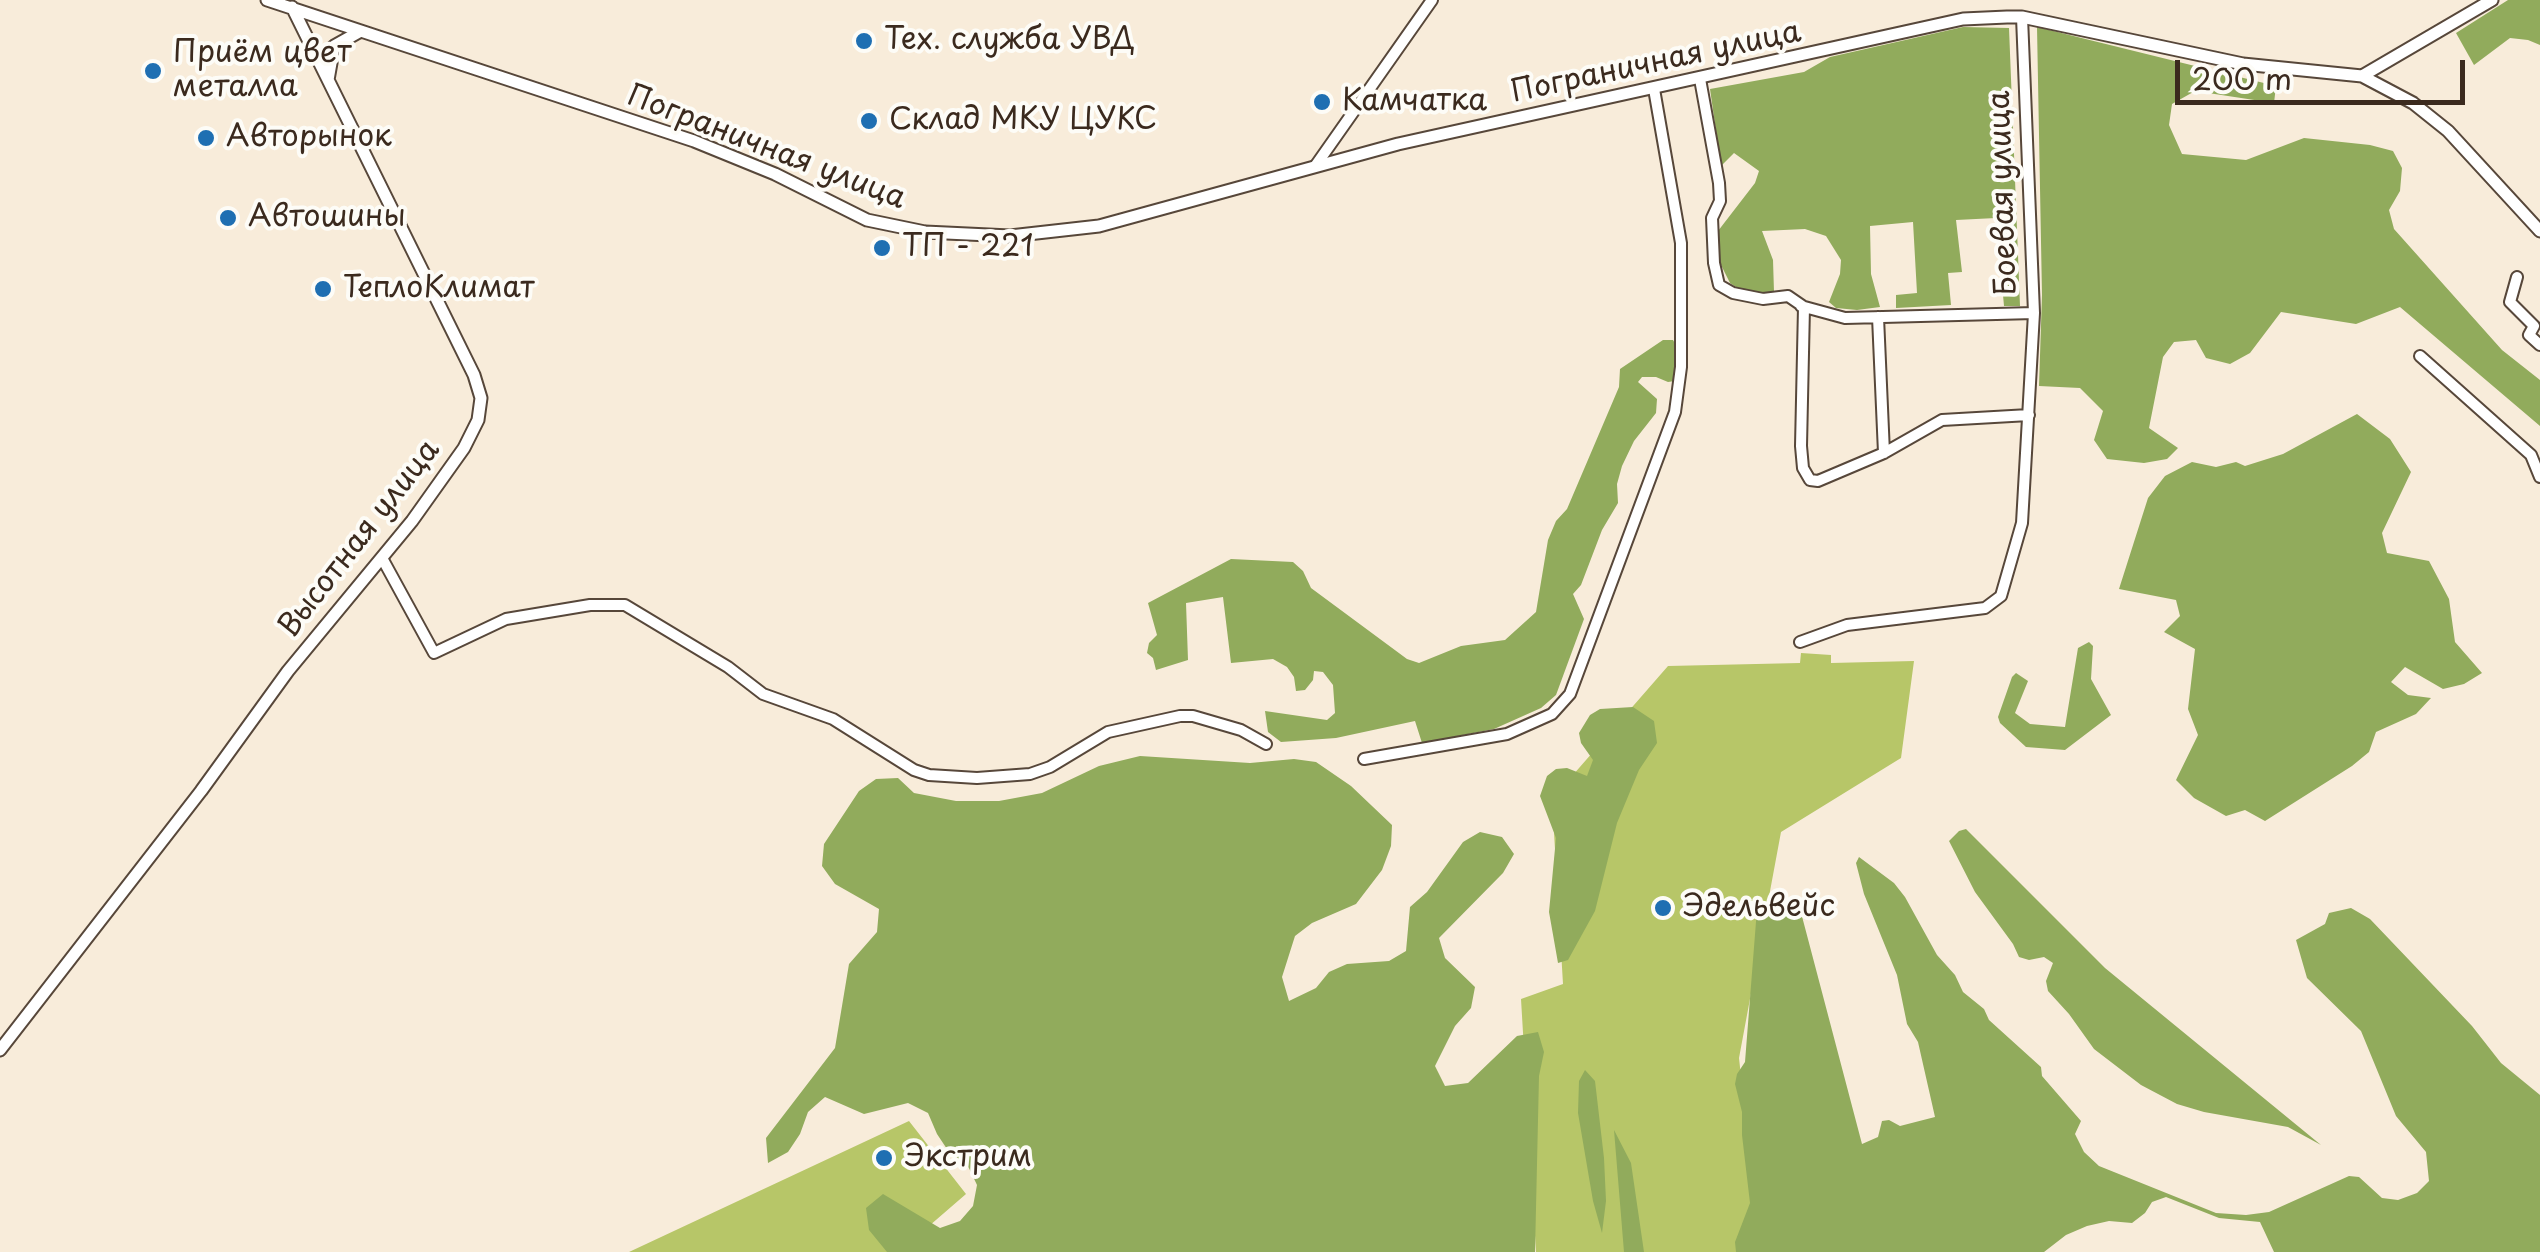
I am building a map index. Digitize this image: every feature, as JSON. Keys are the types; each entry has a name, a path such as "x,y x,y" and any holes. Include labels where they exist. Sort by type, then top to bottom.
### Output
{"street":[{"name":"Пограничная улица","path":"267,0 694,141 774,174 854,215 909,230 992,236 1078,229 1154,213 1398,144 1962,19 2022,17 2243,64 2362,76"},
{"path":"1316,165 1432,0"},
{"path":"2362,76 2492,0"},
{"name":"Высотная улица","path":"0,1050 288,671 382,558 471,437 480,416 480,395 460,346 292,7"},
{"name":"Боевая улица","path":"1700,79 1720,201 1712,218 1714,262 1720,286 1733,293 1763,298 1788,296 1803,306 1845,318 2034,313 2022,17"},
{"path":"328,80 334,46 360,32"},
{"path":"2362,76 2413,103 2448,131 2540,231"},
{"path":"1364,759 1507,734 1552,714 1570,694 1676,412 1681,368 1681,243 1654,89"},
{"path":"2517,277 2510,302 2534,326 2529,335 2540,345"},
{"path":"1803,306 1801,446 1810,480 1818,481 1884,452 1942,420 2030,414"},
{"path":"1800,642 1847,625 1985,608 2001,596 2022,522 2034,313"},
{"path":"1878,317 1884,452"},
{"path":"2420,356 2531,455 2540,477"},
{"path":"382,558 434,652 506,619 590,606 625,605 728,667 764,694 833,718 914,770 929,775 992,778 1030,774 1050,767 1108,732 1180,716 1241,730 1266,744"}],"green space":[{"path":"2508,0 2540,0 2540,45 2510,38 2474,65 2456,33"},
{"path":"1963,27 2009,28 2020,306 2004,306 1996,218 1956,220 1962,272 1948,273 1951,305 1896,308 1896,295 1917,293 1913,222 1870,226 1871,274 1880,307 1836,308 1829,302 1841,260 1826,236 1805,229 1762,231 1773,260 1774,292 1756,293 1730,283 1718,259 1718,231 1755,183 1759,171 1734,153 1721,166 1710,89 1804,72 1830,57"},
{"path":"2037,27 2276,86 2274,103 2195,91 2172,104 2169,125 2182,154 2246,160 2304,138 2393,151 2402,168 2400,191 2389,210 2394,229 2502,350 2540,380 2540,426 2400,307 2356,324 2281,312 2250,353 2230,364 2206,358 2196,340 2174,342 2163,357 2149,428 2178,448 2167,459 2144,463 2107,459 2094,440 2103,411 2080,388 2039,386 2042,295"},
{"path":"1663,340 1673,340 1677,347 1675,381 1642,377 1638,382 1657,399 1656,413 1634,441 1622,466 1617,484 1618,503 1602,530 1581,585 1573,594 1584,619 1556,695 1541,708 1494,729 1422,743 1415,721 1336,738 1281,742 1268,732 1265,711 1327,720 1335,713 1333,685 1323,672 1314,671 1305,690 1296,691 1294,677 1287,667 1273,659 1231,663 1223,597 1186,603 1188,660 1156,670 1147,653 1149,643 1157,635 1148,603 1231,559 1293,562 1303,571 1311,588 1407,659 1419,663 1461,646 1505,640 1536,612 1548,540 1556,521 1567,509 1619,387 1620,369"},
{"path":"2357,414 2390,439 2411,472 2382,533 2387,553 2429,561 2449,599 2455,642 2482,673 2464,684 2443,689 2405,667 2391,682 2408,695 2431,698 2416,714 2376,732 2369,752 2352,766 2265,821 2245,810 2226,816 2194,798 2176,780 2198,735 2188,709 2195,649 2164,632 2180,616 2176,600 2119,589 2148,498 2165,476 2192,462 2216,467 2236,462 2245,466 2283,454"},
{"path":"2089,642 2093,646 2091,679 2111,715 2065,750 2026,747 1998,717 2012,677 2016,673 2028,681 2015,713 2030,724 2065,727 2078,648"},
{"name":"Эдельвейс","path":"1801,653 1831,655 1831,663 1914,661 1901,758 1781,832 1739,1058 1760,1252 1536,1252 1521,999 1563,984 1552,799 1668,666 1800,663"},
{"path":"1633,707 1654,721 1657,743 1639,770 1617,823 1595,911 1568,960 1558,963 1549,912 1556,838 1540,796 1547,776 1556,769 1567,768 1587,776 1593,760 1579,733 1590,715 1600,709"},
{"path":"1140,756 1250,763 1294,759 1316,762 1351,786 1392,825 1391,846 1382,870 1356,904 1312,923 1295,936 1282,977 1289,1001 1316,988 1329,972 1347,964 1389,961 1406,951 1410,907 1427,892 1463,842 1480,832 1502,837 1514,854 1503,873 1439,938 1445,958 1475,987 1471,1008 1455,1026 1435,1066 1445,1086 1468,1083 1517,1036 1538,1032 1544,1052 1539,1076 1535,1252 887,1252 869,1230 866,1208 883,1194 940,1228 960,1221 973,1206 977,1185 967,1164 949,1152 928,1113 908,1103 864,1114 825,1097 808,1112 788,1152 768,1163 766,1138 835,1048 849,964 877,932 879,909 835,884 822,866 824,844 859,791 876,779 898,778 914,793 956,801 999,801 1042,793 1099,766"},
{"path":"1966,829 2105,968 2321,1145 2288,1127 2177,1104 2141,1085 2094,1049 2048,991 2046,981 2053,963 2044,957 2019,957 1975,892 1949,841"},
{"path":"1859,857 1894,883 1905,897 1963,992 2041,1067 2042,1076 2081,1121 2075,1134 2084,1152 2099,1166 2216,1213 2269,1212 2349,1176 2359,1177 2382,1198 2398,1200 2417,1193 2429,1181 2426,1152 2396,1116 2361,1031 2307,978 2296,940 2325,924 2329,913 2351,908 2370,919 2472,1026 2501,1063 2540,1095 2540,1252 2274,1252 2260,1222 2219,1218 2166,1197 2152,1202 2132,1223 2109,1221 2087,1226 2066,1235 2044,1252 1736,1252 1735,1242 1750,1203 1742,1112 1735,1084 1745,1062 1757,909 1799,905 1862,1144 1878,1137 1882,1121 1900,1126 1935,1117 1918,1042 1907,1024 1897,975 1864,894 1856,863"},
{"path":"1585,1070 1595,1081 1604,1158 1606,1201 1602,1233 1578,1113 1579,1081"},
{"name":"Экстрим","path":"909,1121 966,1194 899,1252 629,1252"},
{"path":"1614,1130 1631,1163 1644,1252 1624,1252"}],"place":[{"name":"Тех. служба УВД","path":"864,41"},
{"name":"Приём цвет металла","path":"153,71"},
{"name":"Камчатка","path":"1322,102"},
{"name":"Склад МКУ ЦУКС","path":"869,121"},
{"name":"Авторынок","path":"206,138"},
{"name":"Автошины","path":"228,218"},
{"name":"ТП - 221","path":"882,248"},
{"name":"ТеплоКлимат","path":"323,289"},
{"name":"Эдельвейс","path":"1663,908"},
{"name":"Экстрим","path":"884,1158"}]}
